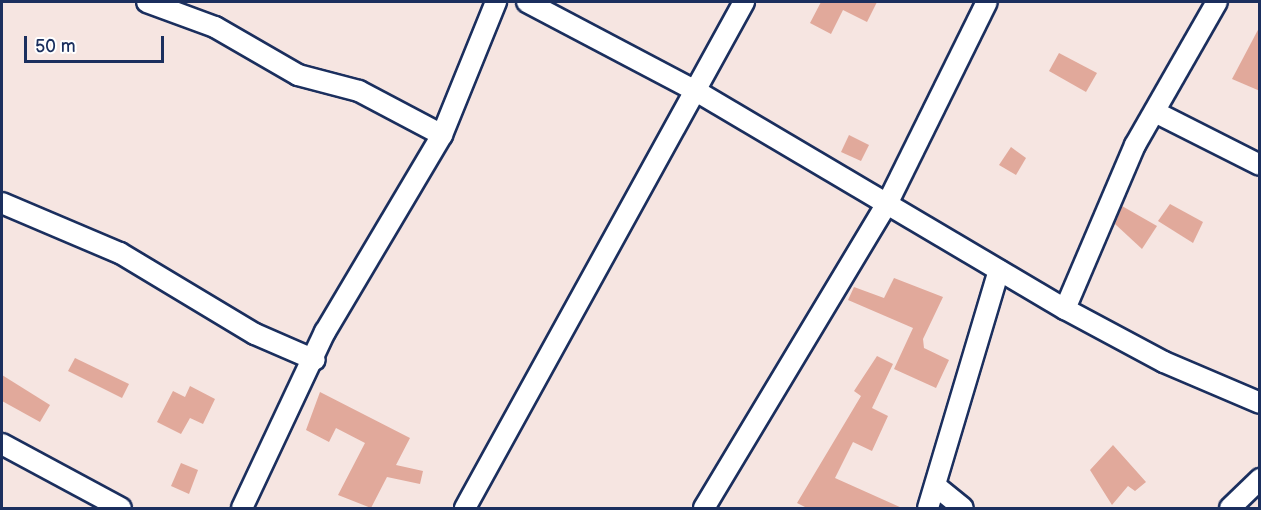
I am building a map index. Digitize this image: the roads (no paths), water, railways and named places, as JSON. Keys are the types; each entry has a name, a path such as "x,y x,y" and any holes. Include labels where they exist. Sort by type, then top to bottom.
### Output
{"street":[{"path":"147,2 215,27 298,75 359,91 442,135"},
{"path":"242,508 275,444 280,419 315,360 325,332 442,135 496,2"},
{"path":"527,2 696,91 888,202 1065,309 1164,362 1260,403"},
{"path":"704,508 888,202 987,2"},
{"path":"1065,309 1135,145 1157,113 1217,2"},
{"path":"465,508 696,91 738,7"},
{"path":"1157,113 1260,165"},
{"path":"2,203 120,252 255,334 315,360"},
{"path":"928,508 937,487 999,270"},
{"path":"2,444 121,508"},
{"path":"1230,508 1260,479"},
{"path":"937,487 963,508"}]}
